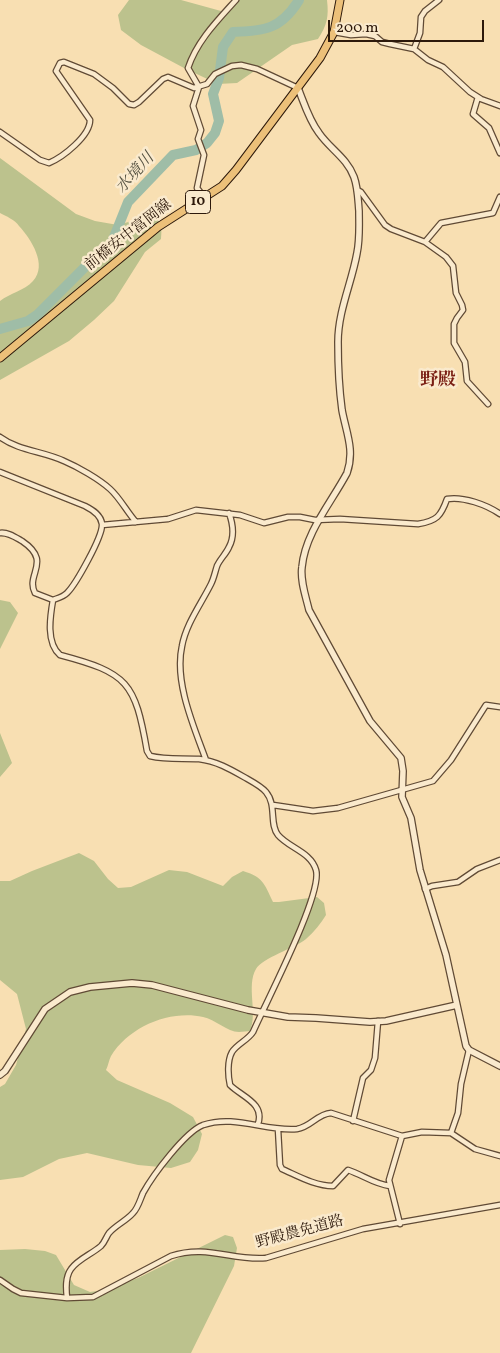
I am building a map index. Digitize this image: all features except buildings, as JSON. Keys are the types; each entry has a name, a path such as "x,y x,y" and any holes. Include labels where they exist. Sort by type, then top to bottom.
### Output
{"main road":[{"name":"前橋安中富岡線","path":"0,358 158,227 222,186 320,58 334,32 340,0"}],"street":[{"path":"204,197 197,188 204,155 198,139 201,130 193,106 199,87 188,68 191,58 206,34 236,0"},
{"path":"414,49 420,33 421,16 439,0"},
{"path":"334,32 351,35 366,34 375,36 382,42 414,49 428,60 443,68 470,92 500,106"},
{"path":"0,132 40,160 48,163 65,152 86,134 90,126 90,120 56,71 60,63 64,62 94,74 113,88 129,104 134,105 163,79 168,77 188,87 199,87 207,84 215,74 232,66 241,65 257,69 298,88 319,134 340,154 354,177 357,190 359,223 358,252 339,325 338,340 342,411 349,435 350,463 347,473 310,536 301,569 309,610 370,721 401,758 403,771 402,797 411,818 420,870 446,955 464,1040 469,1050 500,1066"},
{"path":"478,96 474,114 489,128 500,153"},
{"path":"357,190 361,192 385,225 391,230 426,242 446,257 452,266 456,293 462,305 462,310 454,324 454,343 466,362 467,381 488,404"},
{"path":"493,213 500,197"},
{"path":"426,242 441,223 493,213 500,217"},
{"path":"0,436 10,444 64,460 99,481 109,488 136,522"},
{"path":"0,472 95,511 100,517 102,525 98,540 85,568 68,592 62,597 53,600 34,593 32,589 37,562 33,551 14,536 0,533"},
{"path":"102,525 168,519 196,510 240,515 264,523 288,517 418,524 431,522 442,513 446,498 455,497 491,508 500,514"},
{"path":"206,760 190,714 180,661 182,646 191,623 211,584 217,566 229,547 233,523 229,514"},
{"path":"53,600 51,635 55,651 60,655 104,668 114,673 123,682 131,691 139,710 147,751 150,756 206,760 222,765 253,782 266,792 273,805 274,826 277,834 299,850 316,870 317,878 308,910 291,950 250,1038 232,1052 229,1069 230,1086 253,1102 259,1112 258,1124"},
{"path":"273,805 313,811 338,808 433,781 451,760 486,706 500,707"},
{"path":"425,889 458,882 477,869 500,860"},
{"path":"0,1075 5,1071 45,1009 70,992 90,987 132,983 152,985 261,1013 288,1017 370,1022 378,1022 457,1005"},
{"path":"354,1121 363,1078 371,1070 375,1058 378,1022"},
{"path":"451,1133 458,1113 461,1084 469,1050"},
{"path":"67,1298 67,1278 71,1269 102,1245 110,1233 133,1214 150,1182 173,1152 190,1134 204,1125 216,1122 258,1124 278,1129 304,1127 322,1114 328,1113 402,1136 422,1132 451,1133 475,1149 500,1156"},
{"path":"278,1129 282,1169 306,1180 326,1186 333,1186 348,1170 374,1182 390,1186"},
{"path":"400,1224 390,1186 390,1175 402,1136"},
{"name":"野殿農免道路","path":"0,1280 13,1290 21,1293 67,1298 93,1297 181,1252 203,1251 251,1258 266,1258 363,1229 500,1205"}],"green space":[{"path":"129,0 181,0 221,11 229,10 233,0 327,0 328,11 325,25 318,39 292,45 237,83 218,84 141,45 121,30 118,15"},
{"path":"0,158 76,214 95,221 118,225 152,215 161,225 161,239 145,252 114,301 94,320 69,341 0,380 0,301 33,281 39,267 36,252 24,231 10,218 0,213"},
{"path":"0,600 10,602 18,613 0,649"},
{"path":"0,733 12,763 0,777"},
{"path":"79,853 94,861 118,888 131,887 169,870 187,872 223,886 232,877 243,871 259,878 273,902 317,897 324,903 326,915 306,939 265,961 256,969 252,983 253,1016 250,1031 234,1031 212,1020 190,1015 164,1018 129,1036 111,1056 106,1070 117,1080 170,1103 193,1117 202,1134 198,1150 190,1162 171,1168 138,1165 87,1153 59,1159 23,1177 0,1180 0,1087 5,1084 16,1065 26,1029 17,994 0,980 0,881 10,881"},
{"path":"225,1235 233,1237 237,1248 234,1266 191,1353 0,1353 0,1250 25,1249 45,1251 56,1255 74,1285 90,1292 104,1290 138,1278"}],"waterway":[{"name":"水境川","path":"0,329 28,321 37,315 93,259 106,247 110,247 128,202 173,155 196,150 207,143 215,133 219,121 213,94 219,78 223,47 233,32 254,31 279,23 299,0"}],"district":[{"name":"野殿","path":"438,382"}]}
